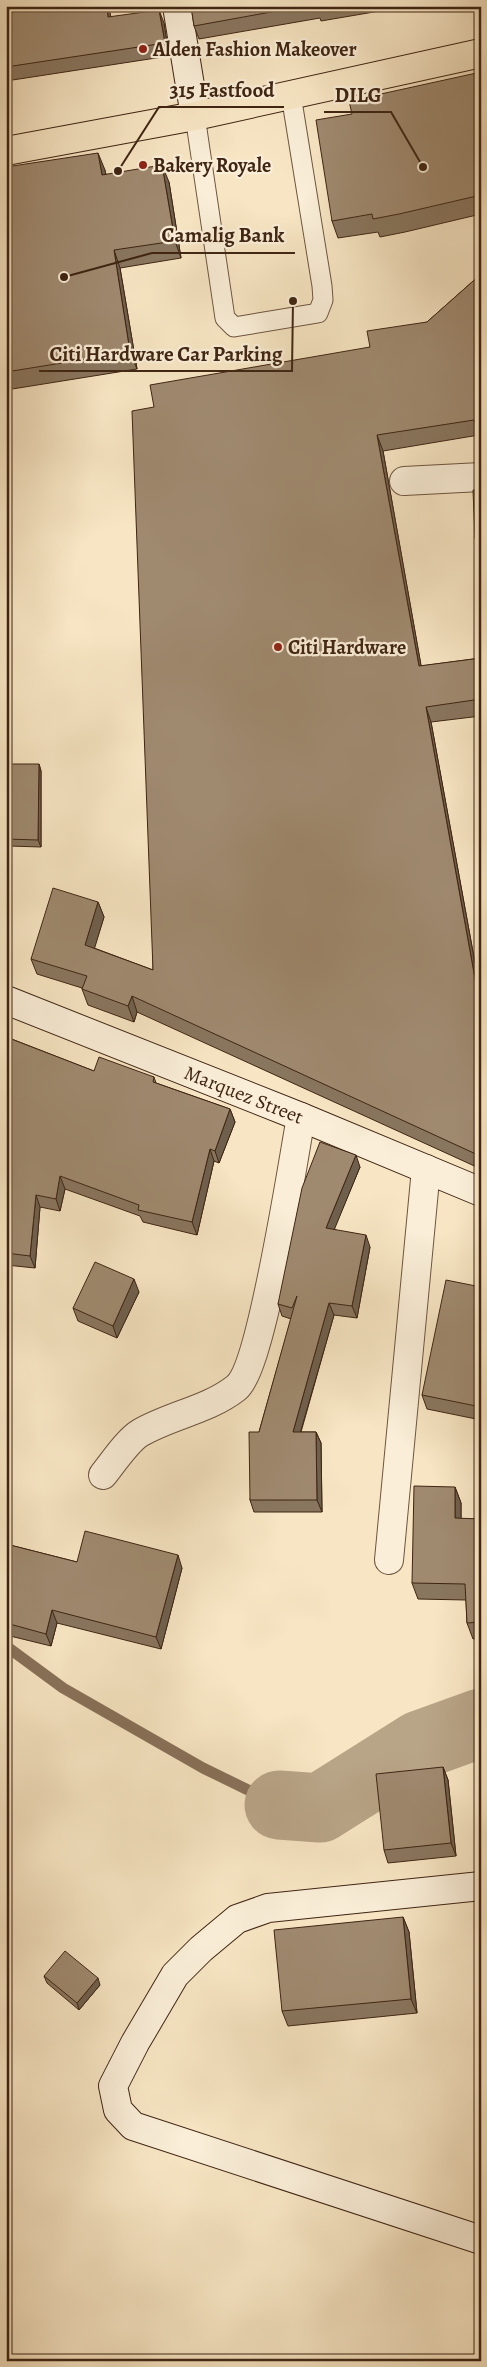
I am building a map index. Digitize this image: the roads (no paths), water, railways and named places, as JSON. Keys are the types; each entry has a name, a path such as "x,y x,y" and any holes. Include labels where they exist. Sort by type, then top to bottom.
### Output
{"main road":[{"path":"6,151 195,116 481,53"}],"street":[{"path":"177,6 195,116"},
{"path":"404,481 481,477"},
{"name":"Marquez Street","path":"6,1000 301,1117 481,1192"},
{"path":"102,1476 139,1434 204,1406 238,1387 251,1362 262,1324 301,1117"},
{"path":"389,1560 426,1169"},
{"path":"481,1886 268,1908 237,1919 201,1949 175,1975 135,2042 113,2086 118,2110 133,2126 481,2240"}],"lane":[{"path":"195,116 225,318 234,327 318,313 323,300 322,286 291,95"}],"waterway":[{"path":"6,1646 63,1688 203,1768 279,1805"},
{"path":"279,1805 320,1808 420,1745 481,1723"}],"place":[{"name":"Alden Fashion Makeover","path":"143,49"},
{"name":"Bakery Royale","path":"143,165"},
{"name":"DILG","path":"423,167"},
{"name":"315 Fastfood","path":"118,171"},
{"name":"Camalig Bank","path":"64,277"},
{"name":"Citi Hardware Car Parking","path":"293,301"},
{"name":"Citi Hardware","path":"278,647"}]}
